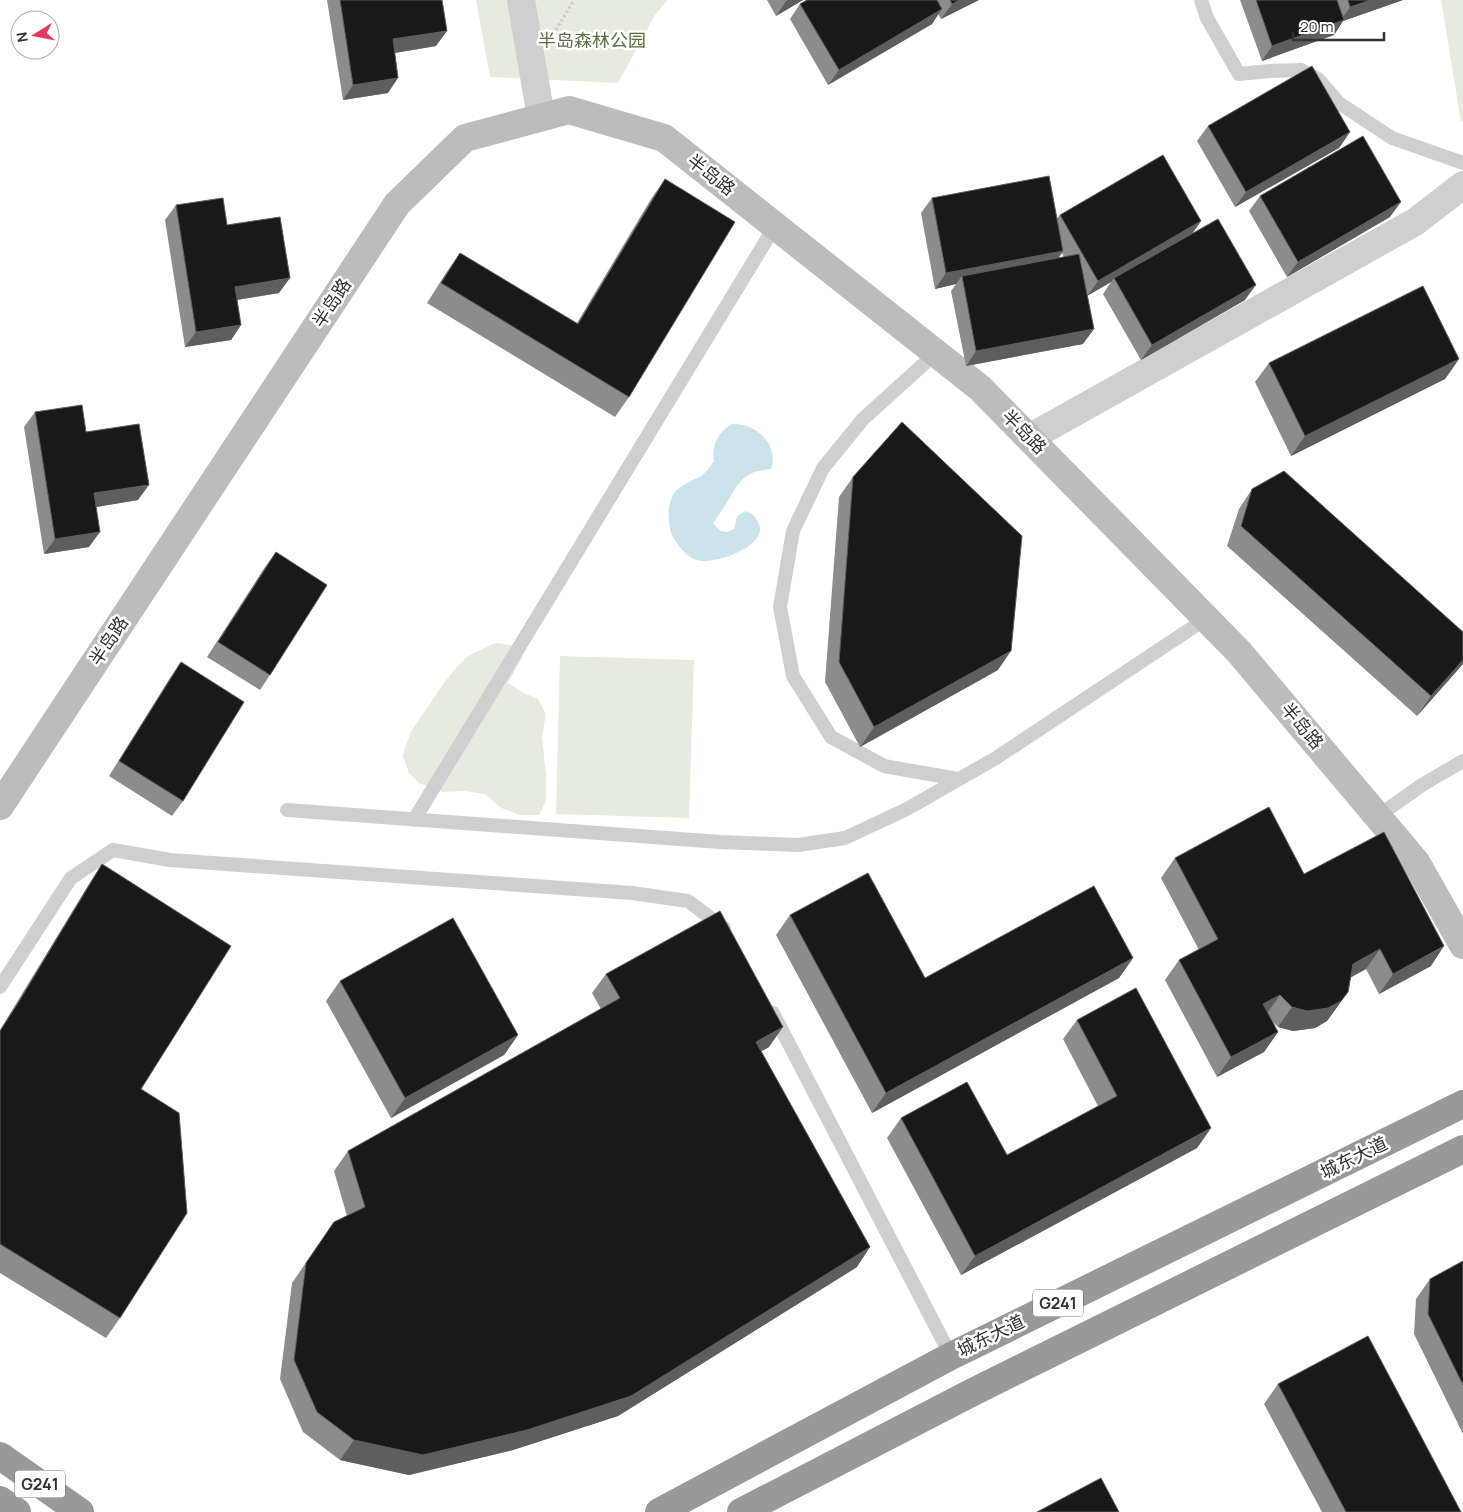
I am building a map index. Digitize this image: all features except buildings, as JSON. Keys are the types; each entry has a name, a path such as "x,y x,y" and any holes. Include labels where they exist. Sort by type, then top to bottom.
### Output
{"highway":[{"name":"城东大道","path":"659,1512 951,1356 1463,1104"},
{"name":"G241","path":"741,1512 982,1388 1463,1149"},
{"name":"G241","path":"0,1456 80,1512"},
{"name":"G241","path":"0,1500 17,1512"}],"street":[{"path":"521,0 541,118"},
{"name":"半岛路","path":"0,806 397,204 465,138 569,110 664,138 980,388 1240,652 1416,862 1463,945"},
{"path":"1029,438 1415,222 1463,185"}],"lane":[{"path":"1201,0 1207,18 1239,74 1300,70 1318,79 1339,103 1392,138 1463,163"},
{"path":"414,820 775,226"},
{"path":"936,353 863,419 823,468 793,531 780,607 792,676 831,737 884,766 958,780"},
{"path":"287,810 710,841 798,845 845,838 907,808 996,758 1207,618"},
{"path":"1378,816 1422,785 1463,761"},
{"path":"0,987 71,878 113,850 170,860 632,893 688,901 730,932 735,941"},
{"path":"767,1003 951,1356"}],"green space":[{"name":"半岛森林公园","path":"476,0 668,0 655,15 618,83 490,77"},
{"path":"1441,0 1463,0 1463,121 1461,122"},
{"path":"495,643 511,645 523,656 508,683 538,699 546,714 542,736 546,775 546,801 539,815 520,815 501,808 485,794 465,791 443,792 419,783 409,773 403,756 412,730 446,680 466,657"},
{"path":"560,656 694,660 689,818 556,814"}],"water":[{"path":"732,424 741,424 749,427 764,437 769,444 773,460 771,469 754,472 744,478 713,523 720,531 727,532 734,529 737,516 746,511 757,519 760,532 749,546 739,552 718,559 701,561 690,557 684,552 672,535 669,505 672,496 678,489 705,473 714,461 713,455 719,435"}]}
